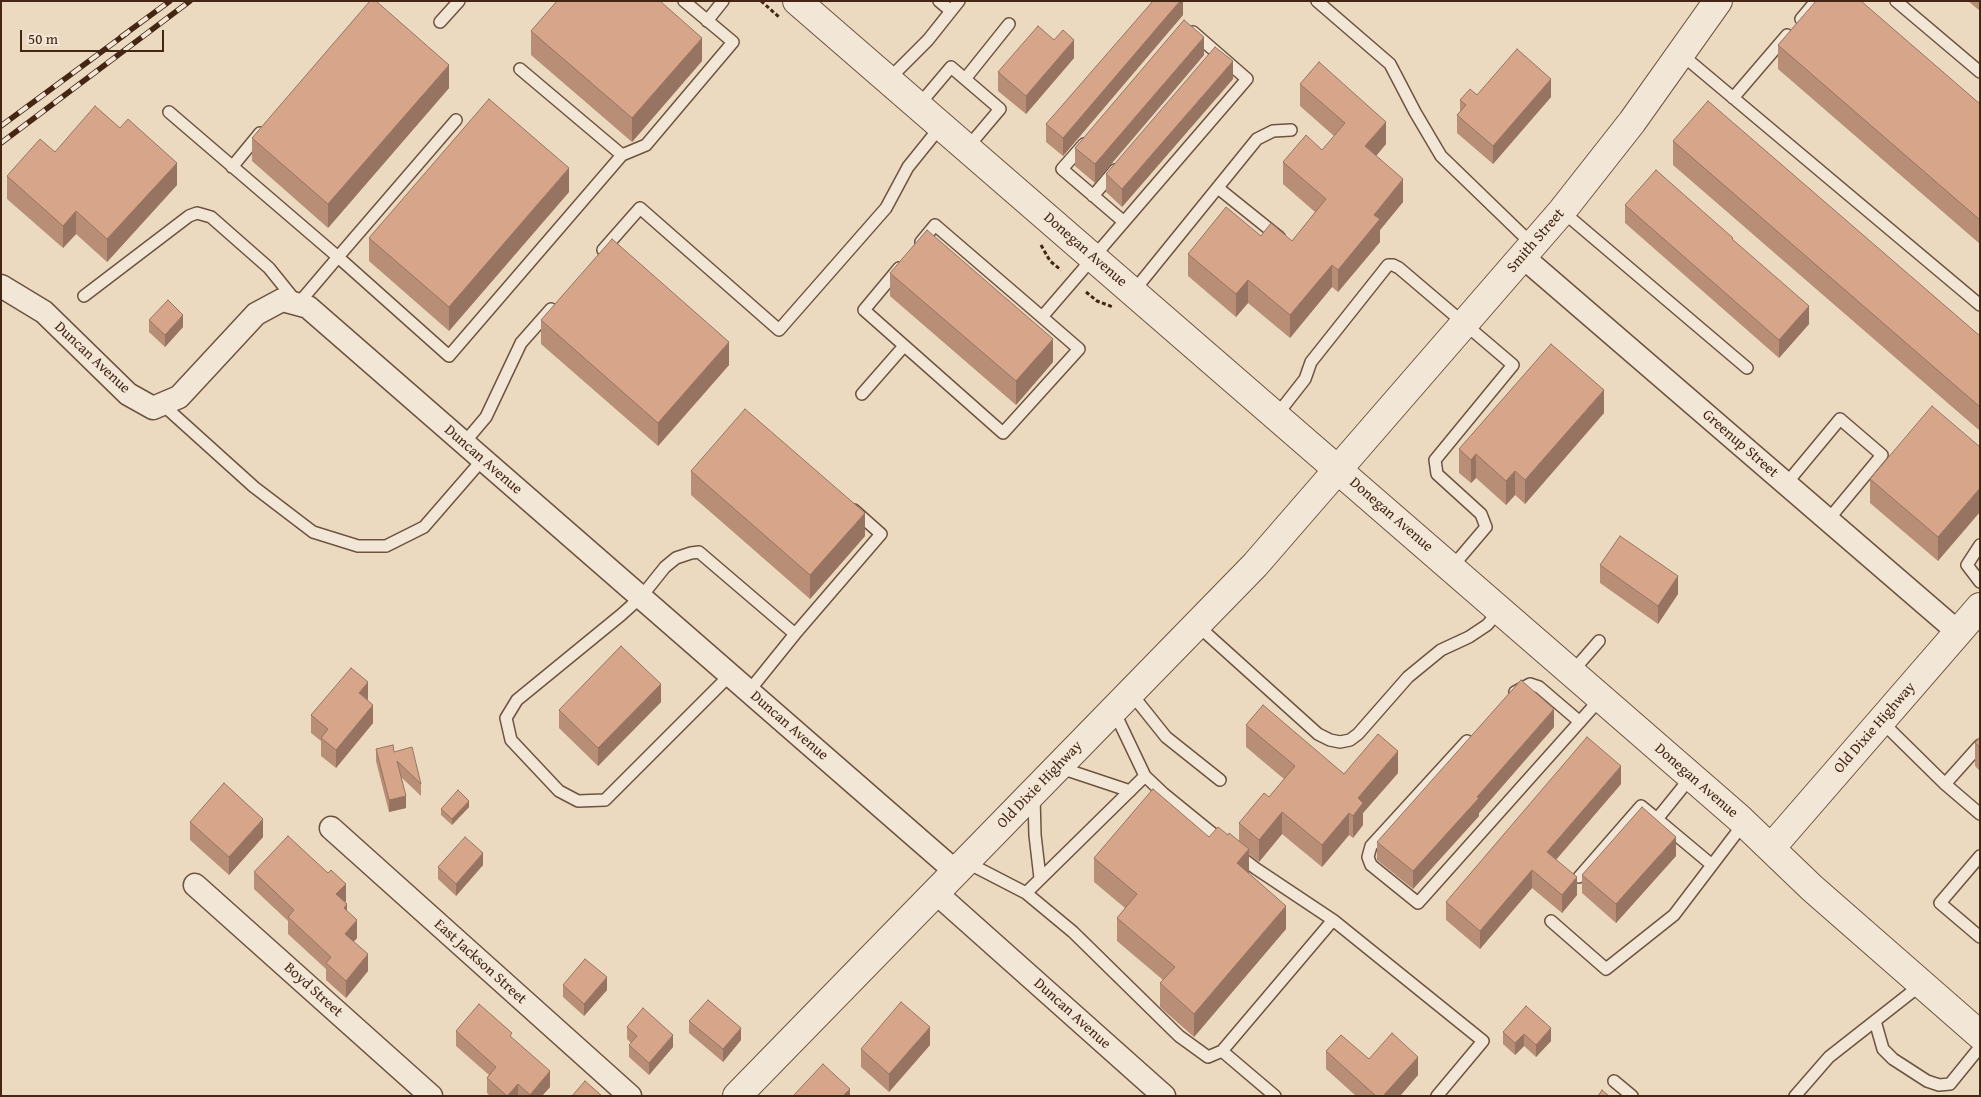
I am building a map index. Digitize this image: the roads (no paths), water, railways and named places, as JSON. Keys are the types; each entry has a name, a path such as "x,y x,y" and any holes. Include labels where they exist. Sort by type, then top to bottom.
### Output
{"street":[{"name":"Donegan Avenue","path":"797,1 1572,672 1744,823 1812,888 1977,1031"},
{"name":"Smith Street","path":"1338,469 1562,211 1632,122 1718,1"},
{"name":"Greenup Street","path":"1528,251 1786,484 1958,632"},
{"name":"Duncan Avenue","path":"1,286 44,312 128,394 153,408 162,404"},
{"path":"162,404 179,397 256,314 282,300 298,304"},
{"name":"Duncan Avenue","path":"298,304 308,307 730,675 960,866"},
{"name":"Old Dixie Highway","path":"736,1096 1255,565 1338,469"},
{"name":"Old Dixie Highway","path":"1770,848 1980,607"},
{"name":"East Jackson Street","path":"331,828 630,1096"},
{"name":"Boyd Street","path":"195,885 430,1096"},
{"name":"Duncan Avenue","path":"935,892 1164,1096"}],"lane":[{"path":"440,22 458,1"},
{"path":"169,112 338,257 448,356 622,155 646,145 733,42 684,1"},
{"path":"707,21 723,1"},
{"path":"939,1 951,11"},
{"path":"888,80 928,40 959,1"},
{"path":"1317,1 1390,64 1441,156 1528,251"},
{"path":"1734,98 1816,1"},
{"path":"1896,1 1980,72"},
{"path":"965,79 1009,24"},
{"path":"1042,317 1247,78 1213,56 1185,26"},
{"path":"1681,54 1980,305"},
{"path":"918,106 951,67 1000,109 967,148"},
{"path":"520,69 622,155"},
{"path":"84,296 188,216 197,213 211,217 269,268 298,304 456,120"},
{"path":"232,166 269,123"},
{"path":"596,258 640,208 779,330 886,208 908,167 941,126"},
{"path":"1133,292 1257,139 1273,131 1291,130"},
{"path":"1094,131 1062,169 1124,222"},
{"path":"1093,196 1126,158"},
{"path":"1218,188 1284,241"},
{"path":"1562,211 1747,368"},
{"path":"935,225 1042,317 1079,349 1004,433 864,310 935,225"},
{"path":"1276,416 1305,379 1311,362 1388,265 1393,264 1399,268 1513,365 1434,460 1437,474 1481,514 1486,527 1452,568"},
{"path":"464,443 486,417 521,343 558,300"},
{"path":"862,394 904,346"},
{"path":"162,404 254,487 313,532 358,546 386,546 424,527 483,460"},
{"path":"1786,484 1840,420 1882,455 1828,520"},
{"path":"749,691 881,534 847,503"},
{"path":"1980,545 1967,565 1980,582"},
{"path":"730,675 605,800 578,800 559,791 511,740 506,718 517,700 601,633 640,597 665,567 676,558 699,552 795,634"},
{"path":"1197,625 1318,734 1330,740 1340,742 1350,740 1358,734 1408,677 1441,650 1469,637 1487,624 1500,610"},
{"path":"1572,672 1599,641"},
{"path":"1506,700 1517,690 1530,684 1539,687 1580,722"},
{"path":"1472,736 1371,846 1368,857 1371,865 1418,903 1601,698"},
{"path":"1122,701 1145,776 1164,794 1255,868 1333,920 1483,1041 1438,1096"},
{"path":"1122,701 1220,780"},
{"path":"1881,721 1945,784 1980,814"},
{"path":"1945,784 1980,745"},
{"path":"1057,767 1130,791"},
{"path":"1026,893 1145,776"},
{"path":"1657,819 1691,777"},
{"path":"1034,791 1035,835 1040,878"},
{"path":"1579,877 1641,806 1712,865"},
{"path":"1551,921 1606,969 1674,915 1744,823"},
{"path":"1980,856 1940,903 1980,937"},
{"path":"960,866 1026,893 1073,932 1179,1036 1208,1057 1222,1051 1333,920"},
{"path":"1795,1096 1829,1057 1922,984"},
{"path":"1874,1021 1883,1049 1893,1059 1927,1081 1940,1085 1950,1084 1977,1031"},
{"path":"1222,1051 1276,1096"},
{"path":"1614,1081 1632,1096"}],"railway":[{"path":"121,37 170,1"},
{"path":"1,143 190,1"},
{"path":"1,126 127,33"}]}
